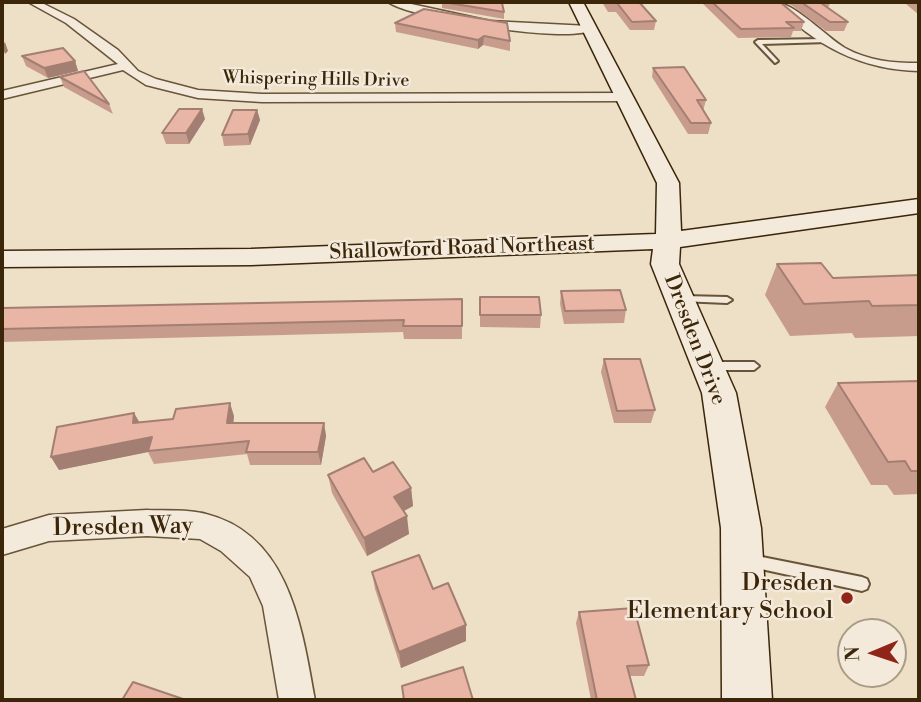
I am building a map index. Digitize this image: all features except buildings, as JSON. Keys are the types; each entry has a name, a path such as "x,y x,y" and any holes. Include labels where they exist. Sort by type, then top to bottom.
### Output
{"street":[{"name":"Whispering Hills Drive","path":"33,2 70,21 114,53 134,74 171,88 229,97 626,97"},
{"path":"393,2 430,15 471,23 589,29"},
{"name":"Dresden Drive","path":"576,2 668,183 670,218 665,264 719,393 741,528 747,700"},
{"path":"778,2 841,53 859,60 919,67"},
{"path":"2,95 125,66"},
{"name":"Shallowford Road Northeast","path":"2,259 265,256 666,241 918,206"},
{"name":"Dresden Way","path":"2,542 49,528 147,523 204,526 232,542 261,567 279,605 297,700"}],"lane":[{"path":"775,61 758,42 826,41"},
{"path":"680,299 727,300"},
{"path":"709,366 754,366"},
{"path":"742,559 862,584"}],"place":[{"name":"Dresden Elementary School","path":"847,598"}]}
